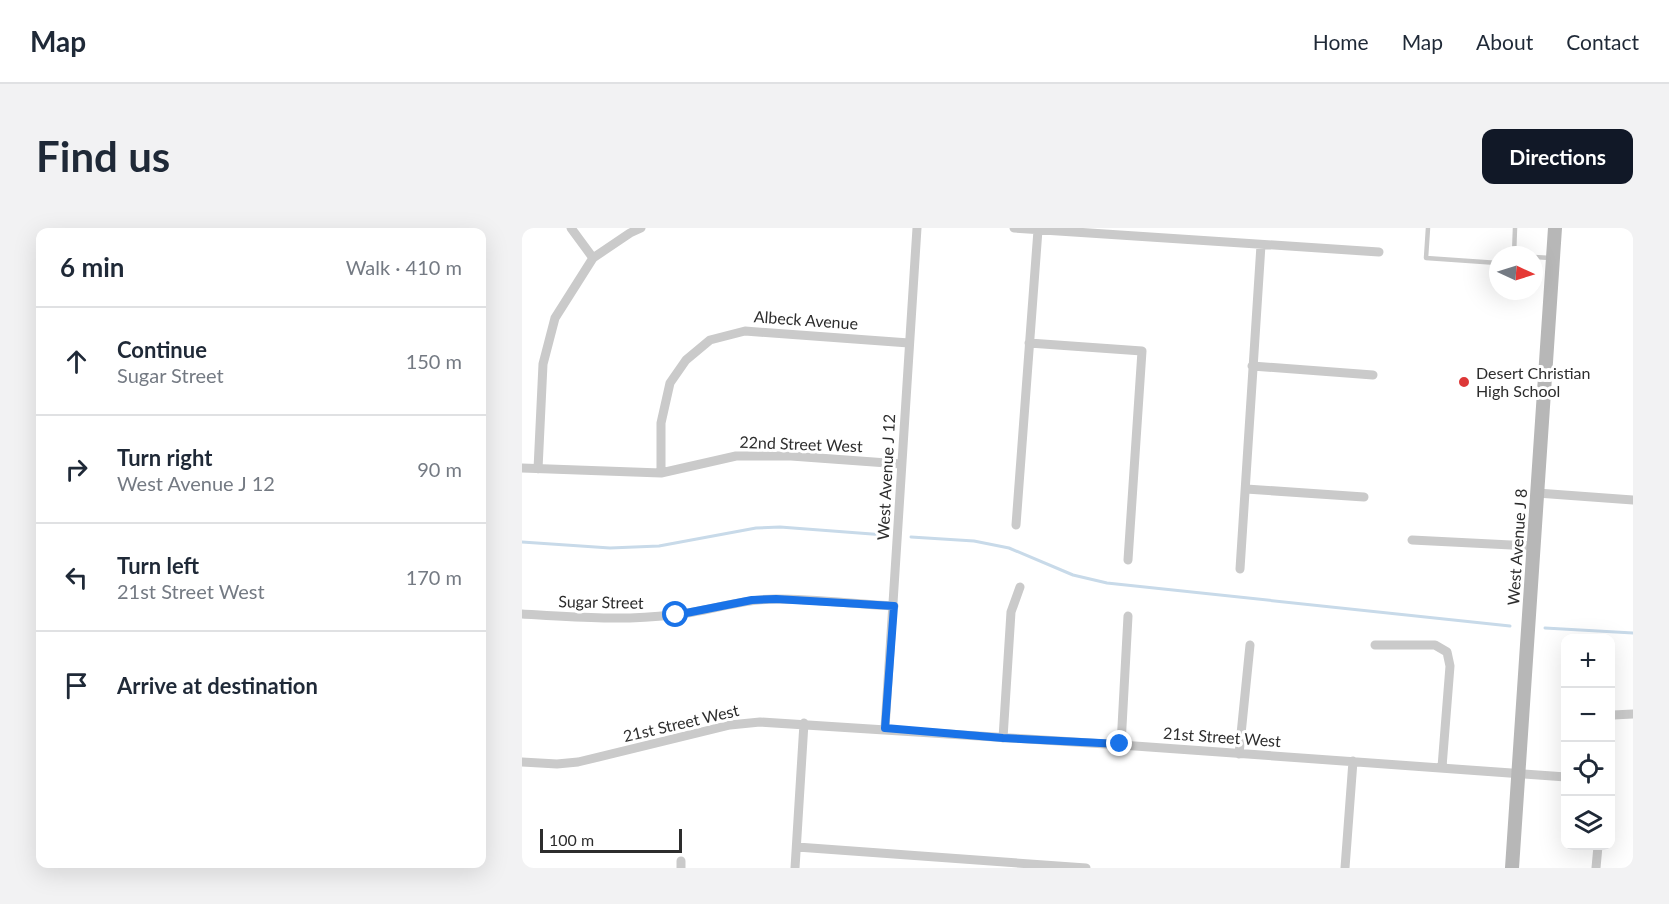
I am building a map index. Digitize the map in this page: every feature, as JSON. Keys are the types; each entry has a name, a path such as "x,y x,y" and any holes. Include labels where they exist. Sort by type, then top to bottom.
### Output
{"street":[{"path":"571,228 593,258"},
{"path":"538,469 543,364 555,318 593,258 641,228"},
{"name":"West Avenue J 12","path":"885,728 917,228"},
{"path":"1014,228 1146,232 1261,245 1379,252"},
{"name":"West Avenue J 8","path":"1512,868 1555,228"},
{"path":"1016,525 1038,230"},
{"path":"1240,569 1261,245"},
{"name":"Albeck Avenue","path":"661,473 661,423 670,383 686,360 710,340 745,331 909,343"},
{"path":"1029,343 1142,351 1128,560"},
{"path":"1252,366 1373,375"},
{"name":"22nd Street West","path":"522,468 661,473 736,456 791,456 901,464"},
{"path":"1246,489 1364,497"},
{"path":"1537,493 1633,500"},
{"path":"1412,540 1533,546"},
{"path":"1003,738 1011,612 1020,587"},
{"name":"Sugar Street","path":"522,614 638,619 676,615 752,600 776,599 894,606"},
{"path":"1120,744 1128,616"},
{"path":"1239,754 1250,645"},
{"path":"1375,645 1435,645 1447,652 1450,666 1442,767"},
{"path":"1615,717 1633,714"},
{"name":"21st Street West","path":"522,762 557,764 578,762 729,725 760,722 1120,744 1561,777"},
{"path":"795,868 804,723"},
{"path":"1345,868 1353,761"},
{"path":"796,847 1086,868"},
{"path":"1596,868 1598,850"}],"lane":[{"path":"1428,228 1426,258 1489,262"},
{"path":"1514,246 1515,228"},
{"path":"1543,257 1553,258"}],"waterway":[{"path":"522,542 610,548 659,546 756,528 780,527 885,535"},
{"path":"911,537 974,541 1009,548 1073,575 1107,583 1510,626"},
{"path":"1545,628 1633,633"}],"place":[{"name":"Desert Christian High School","path":"1464,382"}],"route":[{"path":"676,615 752,600 776,599 894,606 885,728 1003,738 1120,744"}]}
